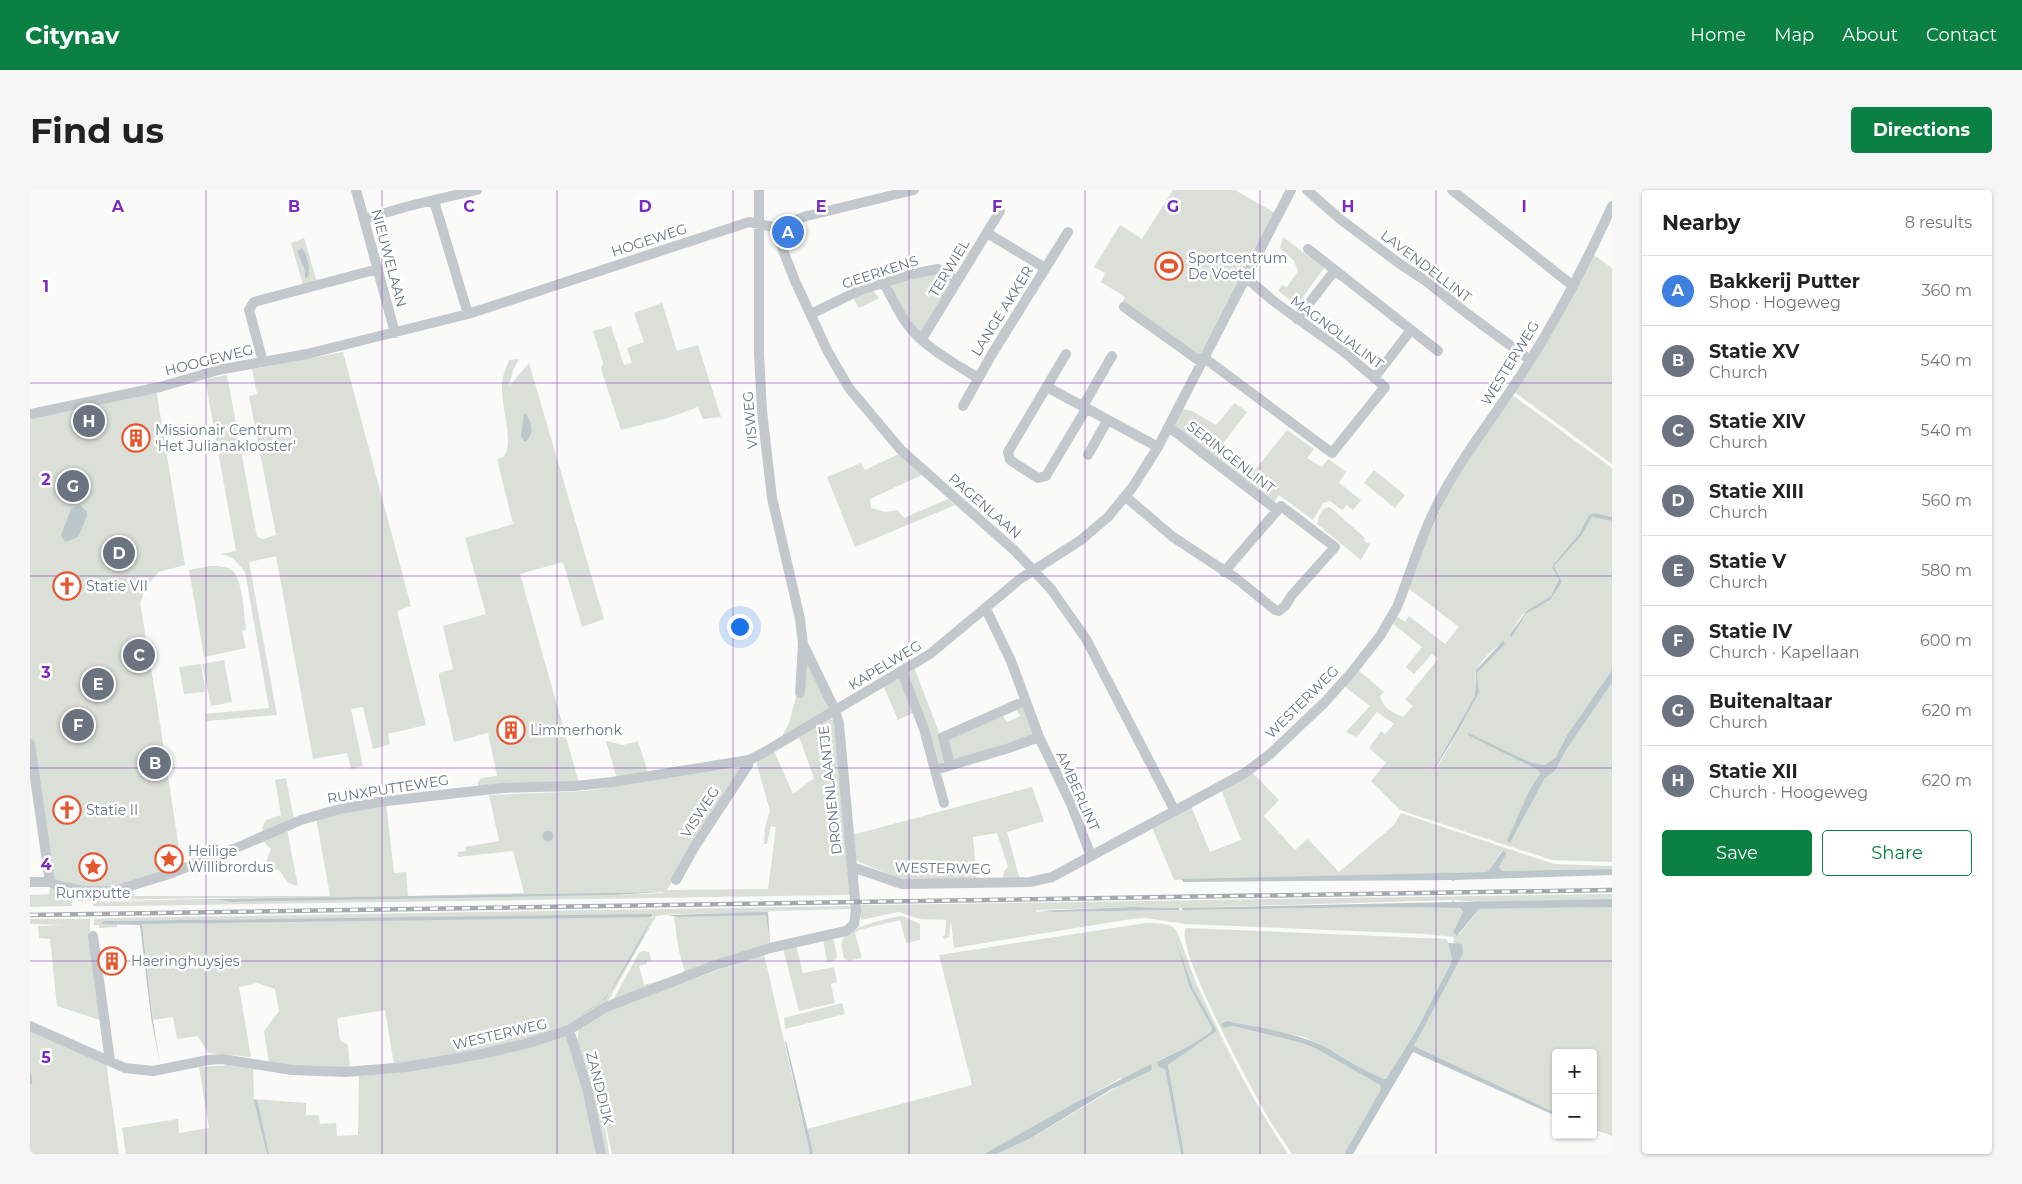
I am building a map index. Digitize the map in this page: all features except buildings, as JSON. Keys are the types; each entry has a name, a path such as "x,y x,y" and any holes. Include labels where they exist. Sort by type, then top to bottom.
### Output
{"street":[{"name":"NIEUWELAAN","path":"356,190 395,333"},
{"path":"364,220 409,206 477,190"},
{"name":"VISWEG","path":"759,190 759,354 762,411 769,480 793,584 803,644 800,693"},
{"path":"774,227 799,218 914,190"},
{"name":"KAPELWEG","path":"466,792 602,783 749,760 902,672 946,642 1034,569 1095,529 1126,497 1158,447 1291,190"},
{"name":"LAVENDELLINT","path":"1307,190 1340,219 1530,360"},
{"path":"1452,190 1572,286"},
{"path":"434,201 468,314"},
{"name":"WESTERWEG","path":"30,1026 125,1068 141,1071 153,1071 222,1059 306,1072 361,1071 422,1064 525,1044 569,1030 606,1007 706,968 770,948 846,931 856,920 852,867 902,884 1030,882 1047,879 1244,773 1273,751 1324,703 1368,653 1397,607 1443,492 1530,360 1572,286 1612,206"},
{"name":"TERWIEL","path":"922,339 1000,211"},
{"name":"HOGEWEG","path":"395,333 468,314 749,222 774,227"},
{"name":"PAGENLAAN","path":"774,227 795,281 828,352 849,388 901,450 1034,569 1051,589 1086,639 1175,811"},
{"path":"987,232 1045,268"},
{"name":"LANGE AKKER","path":"963,406 978,378 1068,232"},
{"path":"1308,249 1438,351"},
{"path":"263,362 249,310 254,302 378,269"},
{"name":"GEERKENS","path":"811,314 860,290 938,269 957,281"},
{"path":"1297,319 1335,270"},
{"name":"MAGNOLIALINT","path":"1202,360 1332,453 1385,387 1331,342 1297,319 1245,277"},
{"path":"884,283 908,325 948,360 978,378"},
{"path":"1124,307 1202,360"},
{"path":"1374,378 1411,330"},
{"name":"HOOGEWEG","path":"30,414 105,399 218,370 307,354 395,333"},
{"path":"1066,354 1008,452 1010,460 1038,478 1046,476 1112,356"},
{"path":"1047,387 1158,447"},
{"path":"1088,456 1108,421"},
{"name":"SERINGENLINT","path":"1168,426 1277,510"},
{"name":"SERINGENLINT","path":"1126,497 1173,537 1224,572 1250,588 1275,610 1279,611 1286,606 1292,595 1335,547 1281,506 1224,572"},
{"name":"AMBERLINT","path":"986,609 1010,661 1039,737 1072,804 1091,856"},
{"name":"VISWEG","path":"803,644 835,710"},
{"path":"902,672 924,728 944,802"},
{"path":"950,765 943,736 1025,701"},
{"name":"DRONENLAANTJE","path":"835,710 842,741 852,867"},
{"path":"935,770 1039,737"},
{"path":"30,744 50,882"},
{"name":"VISWEG","path":"676,880 695,846 748,765 749,760"},
{"name":"RUNXPUTTEWEG","path":"30,882 50,882 74,890 114,891 166,875 312,816 359,805 466,792"},
{"path":"93,936 110,1061"},
{"name":"ZANDDIJK","path":"569,1030 587,1088 601,1154"}],"shaded area":[{"name":"Sportcentrum De Voetel","path":"1173,190 1235,190 1275,213 1198,358 1122,303 1125,297 1101,282 1105,273 1094,267 1120,225 1142,239"},
{"path":"1283,237 1324,268 1297,305 1278,291 1282,285 1287,287 1298,271 1294,261 1280,248"},
{"path":"304,238 317,282 303,285 291,243"},
{"path":"302,248 309,266 308,277 305,278 305,270 297,251"},
{"path":"1594,255 1612,268 1612,464 1513,391"},
{"path":"937,272 951,283 922,331 917,332 891,290 892,285"},
{"path":"872,289 879,298 859,308 853,298"},
{"path":"662,303 677,351 698,345 721,417 703,419 698,407 668,418 621,430 601,369 603,363 593,331 611,326 624,365 632,363 627,348 644,342 634,313"},
{"path":"343,352 411,606 397,611 426,725 388,734 390,744 373,749 363,707 351,709 363,766 351,769 347,753 313,759 276,556 249,562 277,715 206,721 205,714 269,708 245,572 233,558 221,554 236,551 205,379 227,375 257,537 263,539 276,535 249,396 257,394 252,369"},
{"path":"519,359 513,370 509,386 529,363 604,619 582,627 563,562 520,574 579,783 478,787 478,782 481,778 497,776 488,733 454,742 439,677 439,673 453,669 443,626 486,614 465,538 513,524 497,459 506,453 508,447 502,397 503,379 509,360"},
{"path":"156,389 185,565 159,572 146,586 140,603 182,868 156,877 93,891 52,881 30,739 30,416"},
{"path":"1510,396 1515,397 1612,468 1612,517 1594,513 1589,515 1579,534 1553,565 1552,568 1559,579 1551,596 1522,615 1510,634 1511,637 1526,614 1550,600 1562,582 1554,566 1581,536 1592,517 1612,521 1612,670 1567,735 1556,757 1545,765 1530,762 1469,734 1538,770 1540,774 1530,789 1510,843 1545,778 1555,771 1566,750 1612,683 1612,862 1552,860 1400,810 1371,781 1386,763 1369,748 1381,731 1385,734 1394,724 1377,712 1357,737 1346,732 1370,706 1344,686 1358,670 1384,692 1380,696 1386,707 1403,717 1413,706 1405,700 1438,659 1432,654 1414,674 1406,667 1422,647 1392,623 1395,615 1405,622 1409,616 1445,644 1459,627 1408,588 1417,562 1449,491","holes":["1503,642 1477,673 1479,693 1459,731 1432,775 1475,696 1476,671 1486,657"]},
{"path":"1235,403 1247,412 1215,454 1248,479 1287,430 1314,449 1307,458 1322,467 1328,459 1346,472 1339,483 1361,500 1353,510 1347,505 1342,510 1330,501 1323,503 1313,520 1279,495 1273,503 1174,425 1182,409 1192,411 1216,425"},
{"path":"524,413 532,428 531,434 526,441 521,436"},
{"path":"899,454 922,475 870,499 871,508 886,512 897,510 904,518 948,499 955,505 855,547 827,477 861,463 865,470"},
{"path":"1374,470 1405,495 1395,508 1364,483"},
{"path":"80,505 87,512 87,516 78,537 65,542 61,535 71,509"},
{"path":"1330,507 1365,538 1364,541 1370,544 1361,560 1317,524 1322,511"},
{"path":"1594,513 1612,517 1612,521 1592,517 1581,536 1554,566 1562,582 1550,600 1526,614 1511,638 1510,634 1527,611 1551,596 1559,579 1552,568 1553,565 1579,534 1589,515"},
{"path":"210,566 228,568 233,571 239,582 246,629 242,631 246,648 204,657 189,570"},
{"path":"1503,641 1505,644 1477,673 1479,693 1459,730 1430,776 1475,696 1476,670"},
{"path":"804,653 830,708 780,740 789,723 796,697 803,696"},
{"path":"224,660 232,702 211,706 202,664"},
{"path":"201,664 204,692 184,694 179,667"},
{"path":"914,667 940,735 946,762 938,765 907,673"},
{"path":"1612,670 1612,683 1566,750 1555,771 1545,778 1510,843 1507,841 1530,789 1540,774 1538,770 1468,735 1468,733 1530,762 1545,765 1556,757 1567,735"},
{"path":"900,678 915,712 898,720 883,685"},
{"path":"1024,707 1035,734 958,760 953,759 948,738 1003,716 1007,722 1020,716 1017,710"},
{"path":"827,718 835,723 850,895 131,906 93,906 93,901 77,901 77,893 93,895 94,897 122,895 133,892 134,896 330,896 316,817 386,803 394,873 406,872 408,896 524,893 513,851 458,857 458,852 466,851 465,847 499,841 489,795 586,791 740,768 667,890 768,889 776,827 771,826 767,844 764,844 765,827 770,811 756,761 774,751 793,794 814,778 798,734","holes":["663,893 232,902 218,900 100,902 101,900 212,898 264,899"]},
{"path":"606,741 623,745 638,741 648,773 617,779"},
{"path":"1254,774 1279,800 1264,816 1295,850 1308,839 1339,872 1394,825 1401,813 1554,864 1612,866 1612,869 1502,871 1499,867 1507,853 1502,850 1486,872 1174,880 1152,827 1191,806 1210,852 1241,840 1221,790 1247,775"},
{"path":"286,778 294,820 263,833 262,827 266,820 281,815 275,780"},
{"path":"1032,787 1044,821 1007,832 1020,880 1003,881 1004,871 1008,867 997,833 973,837 977,880 905,881 855,860 852,835"},
{"path":"287,830 298,886 288,883 280,871 271,867 266,862 271,849 262,840"},
{"path":"548,830 554,836 548,842 542,836"},
{"path":"1503,850 1507,853 1499,867 1502,871 1612,869 1612,875 1454,880 1453,882 1452,880 1183,882 1182,879 1486,872"},
{"path":"50,886 73,892 72,906 30,907 30,895 49,894"},
{"path":"663,892 614,895 232,902 218,900 100,901"},
{"path":"1612,894 1612,899 1478,902 1453,900 1182,908 1131,907 1036,910 1037,912 1054,912 1386,907 1459,908 1464,912 1454,929 1459,935 1479,909 1612,907 1612,1136 1597,1130 1597,1049 1552,1049 1552,1111 1414,1046 1463,954 1461,944 1453,944 1454,937 1426,934 1185,924 1146,918 954,948 951,921 949,937 944,939 942,937 945,935 946,920 920,919 899,912 861,920 859,907 861,905"},
{"path":"1612,899 1612,907 1479,909 1457,936 1453,932 1463,912 1460,908 1386,907 1182,910 1182,908 1452,902 1453,900 1454,902"},
{"path":"851,906 852,909 656,916 608,1001 572,1025 529,1040 394,1065 385,1010 337,1018 340,1040 348,1045 350,1069 322,1069 269,1063 264,1031 279,1011 275,989 257,983 239,987 251,1057 208,1053 198,1036 177,1039 173,1017 153,1020 142,924 649,916 652,919 653,916 583,915 103,921 102,924 117,924 117,927 99,928 99,925 94,925 94,919 112,918"},
{"path":"1131,907 1179,908 1179,910 1036,911"},
{"path":"768,912 770,943 766,915 677,917 668,915"},
{"path":"652,914 651,917 142,924 160,1065 151,1017 140,925 101,924 103,921"},
{"path":"766,914 770,943 685,973 679,951 675,917"},
{"path":"902,916 920,924 920,940 906,943 900,920 859,930 855,933 862,958 848,961 844,958 842,943 847,935 861,927"},
{"path":"30,919 90,919 89,933 100,1020 57,1006 50,939 39,938 38,926 63,925 30,924"},
{"path":"650,921 647,929 611,990"},
{"path":"1146,923 1169,926 1177,932 1197,984 1229,1053 1251,1094 1288,1154 1184,1154 1168,1065 1217,1031 1193,988 1175,937 1189,986 1212,1028 1212,1031 1191,1045 1157,1061 1165,1069 1181,1154 997,1154 1035,1136 1124,1083 1121,1078 984,1154 813,1154 807,1129 972,1085 939,955"},
{"path":"1186,928 1447,939 1452,958 1450,965 1416,1031 1386,1079 1375,1077 1343,1057 1304,1037 1228,1021 1223,1028 1233,1026 1302,1043 1315,1048 1380,1085 1381,1089 1344,1154 1292,1154 1261,1105 1217,1021 1192,962 1185,940"},
{"path":"1175,937 1193,988 1217,1031 1168,1065 1184,1154 1181,1154 1165,1069 1159,1067 1156,1062 1191,1045 1212,1031 1212,1028 1189,986"},
{"path":"823,939 834,940 837,957 834,961 827,962"},
{"path":"1448,943 1462,944 1463,954 1414,1046 1552,1111 1552,1114 1413,1052 1353,1154 1344,1154 1381,1089 1380,1085 1315,1048 1302,1043 1233,1026 1223,1028 1221,1024 1227,1021 1277,1031 1313,1042 1386,1079 1416,1031 1452,958"},
{"path":"796,945 803,973 834,967 837,982 831,984 835,1003 799,1011 783,948"},
{"path":"643,951 649,952 651,960 647,961 647,964 639,966 644,985 673,977 613,1000 639,953"},
{"path":"764,954 810,1154 612,1154 602,1109 609,1154 603,1154 577,1041 579,1029 617,1006"},
{"path":"609,994 605,999 595,1007 576,1018 602,1001"},
{"path":"842,1003 845,1014 785,1029 784,1018"},
{"path":"30,1030 106,1062 119,1154 30,1154"},
{"path":"563,1036 566,1037 573,1048 598,1154 126,1154 122,1128 178,1119 179,1133 209,1128 199,1067 230,1065 253,1069 254,1099 306,1103 306,1115 319,1115 320,1124 336,1123 337,1136 358,1135 359,1074"},
{"path":"786,1041 813,1152 813,1154 810,1154"},
{"path":"1151,1064 1152,1069 1150,1071 1110,1090 1031,1138 997,1154 984,1154 1073,1104"},
{"path":"254,1100 257,1100 269,1154 267,1154"}],"waterway":[{"path":"30,1074 31,1083"}],"railway":[{"path":"30,915 1612,890"}],"place":[{"name":"Bakkerij Putter","path":"788,232"},
{"name":"Sportcentrum De Voetel","path":"1169,266"},
{"name":"Statie XII","path":"89,421"},
{"name":"Missionair Centrum 'Het Julianaklooster'","path":"136,438"},
{"name":"Buitenaltaar","path":"73,486"},
{"name":"Statie XIII","path":"119,553"},
{"name":"Statie VII","path":"67,586"},
{"name":"Statie XIV","path":"139,655"},
{"name":"Statie V","path":"98,684"},
{"name":"Statie IV","path":"78,725"},
{"name":"Limmerhonk","path":"511,730"},
{"name":"Statie XV","path":"155,763"},
{"name":"Statie II","path":"67,810"},
{"name":"Heilige Willibrordus","path":"169,859"},
{"name":"Runxputte","path":"93,867"},
{"name":"Haeringhuysjes","path":"112,961"}]}
